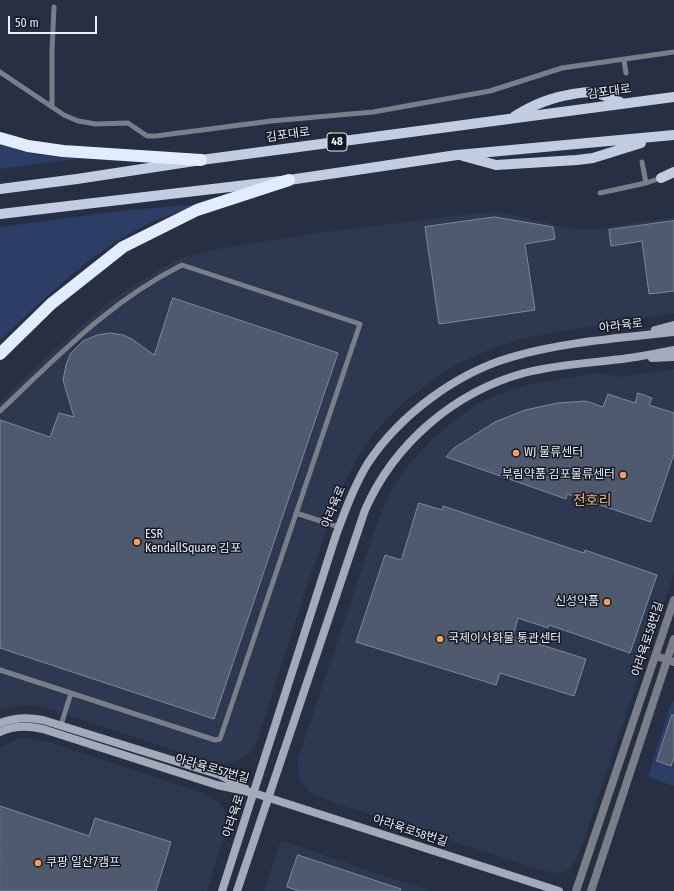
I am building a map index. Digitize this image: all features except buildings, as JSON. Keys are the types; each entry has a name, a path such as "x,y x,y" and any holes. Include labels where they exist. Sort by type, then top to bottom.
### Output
{"highway":[{"path":"0,138 28,146 63,151 201,160"},
{"path":"0,354 51,304 123,247 197,210 289,180"}],"main road":[{"path":"512,118 540,102 559,96 573,94 590,92 600,94 622,103"},
{"name":"김포대로","path":"0,190 201,160 674,96"},
{"path":"0,214 289,180 457,155 655,138 674,135"},
{"path":"457,155 496,165 577,160 593,158 655,138"},
{"path":"661,178 674,172"}],"street":[{"path":"630,337 674,324"},
{"name":"아라육로","path":"222,891 339,527 352,494 368,463 391,434 406,418 437,394 472,373 512,357 543,349 674,332"},
{"path":"238,891 365,510 377,486 397,457 411,440 439,416 474,393 497,383 525,373 541,370 629,358 674,350"},
{"path":"629,358 674,357"},
{"name":"아라육로58번길","path":"576,891 674,600"},
{"path":"591,891 671,660 674,639"},
{"path":"660,644 672,649"},
{"path":"656,656 671,660"},
{"name":"아라육로57번길","path":"0,722 18,718 30,718 61,725 220,775 254,793"},
{"name":"아라육로57번길","path":"0,732 16,727 34,727 43,729 216,785 254,793"},
{"name":"아라육로58번길","path":"254,793 559,891"}],"lane":[{"path":"52,107 54,7"},
{"name":"김포대로","path":"52,107 64,115 78,121 96,124 128,123 147,136 156,136 277,120 373,112 490,91 562,68 674,52"},
{"path":"624,60 626,73"},
{"path":"0,72 52,107"},
{"path":"642,162 646,183"},
{"path":"600,193 646,183 661,178"},
{"path":"0,411 105,313 144,285 182,265 360,324 220,739 215,740 0,670"},
{"path":"296,513 339,527"},
{"path":"61,725 70,693"}],"shaded area":[{"path":"0,145 34,154 83,158 0,169"},
{"path":"198,204 143,226 117,241 64,281 0,341 0,227 120,211"},
{"path":"494,212 577,230 589,230 674,217 674,313 558,332 522,339 498,346 457,364 438,376 403,403 385,421 359,454 339,494 307,585 258,738 249,754 235,762 220,764 40,706 17,706 0,710 0,402 51,353 106,304 180,258 222,248 317,233"},
{"path":"674,369 674,573 579,854 570,869 558,873 544,871 332,802 309,792 300,780 298,772 298,759 378,520 393,487 409,464 435,436 479,403 498,395 530,384 599,373 621,377"},
{"path":"674,701 674,786 648,777 671,703"},
{"path":"27,738 49,742 202,793 219,802 224,810 227,826 207,891 0,891 0,747 18,739"},
{"path":"281,840 369,871 431,891 264,891"}],"place":[{"name":"WJ 물류센터","path":"516,453"},
{"name":"부림약품 김포물류센터","path":"623,475"},
{"name":"ESR KendallSquare 김포","path":"137,542"},
{"name":"신성약품","path":"607,602"},
{"name":"국제이사화물 통관센터","path":"440,639"},
{"name":"쿠팡 일산7캠프","path":"38,863"}],"district":[{"name":"전호리","path":"592,501"}]}
